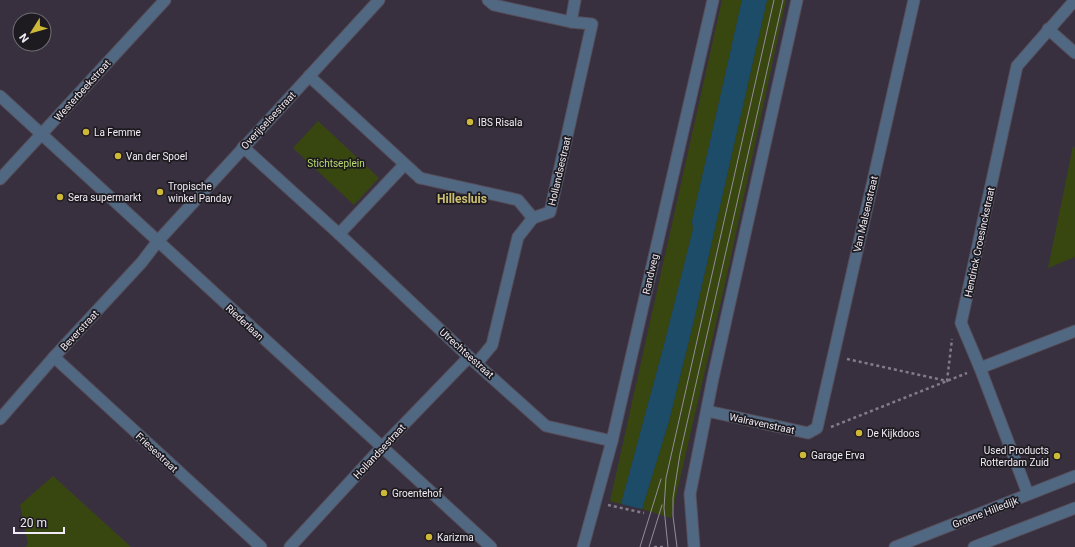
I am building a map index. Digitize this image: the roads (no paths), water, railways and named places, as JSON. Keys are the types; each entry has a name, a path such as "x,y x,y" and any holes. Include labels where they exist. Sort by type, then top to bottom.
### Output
{"street":[{"name":"Westerbeekstraat","path":"0,179 165,0"},
{"name":"Overijselsestraat","path":"158,241 379,0"},
{"path":"488,0 494,5 571,22 575,0"},
{"name":"Randweg","path":"583,547 612,441 713,0"},
{"path":"694,547 690,494 713,378 797,0"},
{"name":"Van Malsenstraat","path":"816,428 914,0"},
{"name":"Hendrick Croesinckstraat","path":"980,368 962,323 1017,66 1075,0"},
{"name":"Hollandsestraat","path":"290,547 382,447 473,360 492,345 518,237 533,218 550,212 592,24 571,22"},
{"path":"1048,29 1075,53"},
{"path":"309,76 404,165 420,178 518,200 533,218"},
{"name":"Riederlaan","path":"0,96 490,547"},
{"path":"243,147 339,234 404,165"},
{"name":"Utrechtsestraat","path":"339,234 473,360 546,426 612,441"},
{"name":"Beverstraat","path":"0,419 54,357 142,262 158,241"},
{"path":"1028,494 980,368 1075,331"},
{"name":"Friesestraat","path":"54,357 261,547"},
{"name":"Walravenstraat","path":"707,411 808,433 816,428"},
{"name":"Groene Hilledijk","path":"895,547 1075,476"},
{"path":"974,547 1075,508"}],"water":[{"path":"742,0 767,0 694,320 669,421 642,509 621,504 665,341 693,229 692,221"}],"tram line":[{"path":"668,547 664,508 666,478 774,0"},
{"path":"677,547 673,516 673,498 680,454 783,0"},
{"path":"640,547 661,479"},
{"path":"649,547 662,505"}],"place":[{"name":"IBS Risala","path":"470,122"},
{"name":"La Femme","path":"86,132"},
{"name":"Van der Spoel","path":"118,156"},
{"name":"Tropische winkel Panday","path":"160,192"},
{"name":"Sera supermarkt","path":"60,197"},
{"name":"De Kijkdoos","path":"859,433"},
{"name":"Garage Erva","path":"803,455"},
{"name":"Used Products Rotterdam Zuid","path":"1057,456"},
{"name":"Groentehof","path":"384,493"},
{"name":"Karizma","path":"429,537"}],"district":[{"name":"Hillesluis","path":"462,199"}],"park label":[{"name":"Stichtseplein","path":"336,163"}]}
